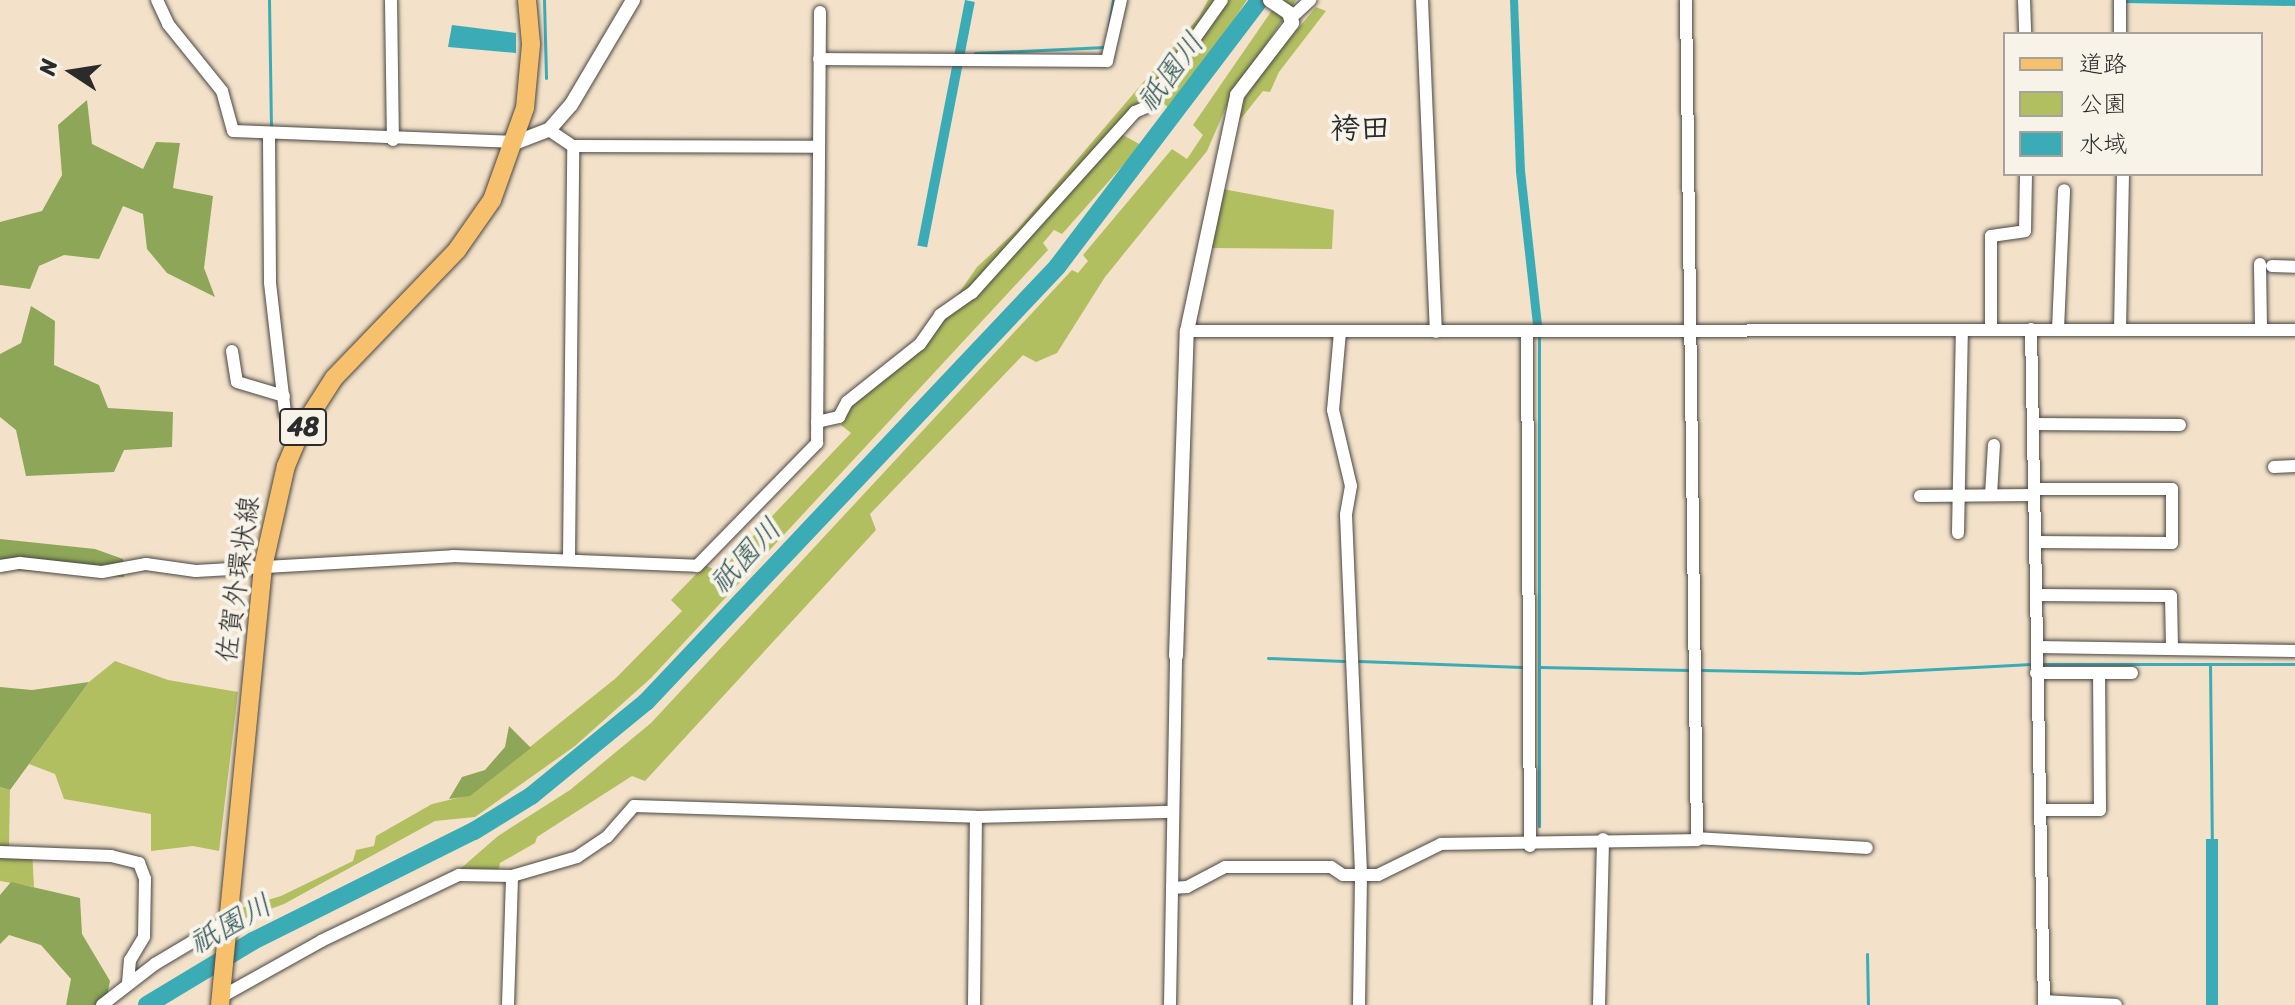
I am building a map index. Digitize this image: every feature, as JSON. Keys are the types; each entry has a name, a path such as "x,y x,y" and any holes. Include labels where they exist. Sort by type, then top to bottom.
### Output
{"main road":[{"name":"佐賀外環状線","path":"221,1001 263,567 274,508 302,428 334,378 457,250 492,200 517,142 531,44 527,0"}],"street":[{"path":"157,0 168,24 222,91 233,131 269,137 517,142 549,130 592,78 633,0"},
{"path":"391,0 393,140"},
{"path":"819,59 1107,61 1121,0"},
{"path":"817,422 839,417 847,402 920,344 940,315 972,293 1135,112 1146,107 1222,0"},
{"path":"1270,0 1290,15"},
{"path":"1170,1005 1176,656 1187,331 1237,95 1288,31 1290,15 1310,0"},
{"path":"1422,0 1436,332"},
{"path":"1686,0 1696,838"},
{"path":"2024,0 2025,32"},
{"path":"2120,3 2120,32"},
{"path":"0,566 20,563 102,572 146,564 196,571 439,556 569,557 697,566 817,443 820,12"},
{"path":"549,130 573,146 817,147"},
{"path":"269,137 270,283 285,413 302,428"},
{"path":"569,557 573,146"},
{"path":"1991,329 1991,236 2025,231 2026,176"},
{"path":"2120,330 2123,176"},
{"path":"2058,329 2064,190"},
{"path":"2261,330 2266,265 2295,267"},
{"path":"1187,331 1691,333 1991,329 2295,330"},
{"path":"2031,329 2044,1003 2116,1005"},
{"path":"1958,533 1962,330"},
{"path":"1340,332 1333,410 1351,486 1346,515 1361,877 1359,1005"},
{"path":"1527,332 1530,846"},
{"path":"232,351 237,382 284,396"},
{"path":"2033,424 2180,425"},
{"path":"1991,495 1994,445"},
{"path":"2274,467 2295,466"},
{"path":"1920,496 2172,489 2172,543 2035,542"},
{"path":"2037,595 2171,596 2172,649"},
{"path":"2038,647 2295,651"},
{"path":"2036,673 2132,673"},
{"path":"2040,810 2100,810 2099,673"},
{"path":"221,1001 321,941 459,875 512,876 577,857 607,837 634,806 976,817 1173,812"},
{"path":"974,1005 976,817"},
{"path":"1172,888 1187,887 1225,867 1331,867 1361,877 1396,869 1416,852 1441,844 1530,846 1603,839 1696,838 1867,848"},
{"path":"1599,1005 1603,839"},
{"path":"0,852 111,856 139,863 145,879 144,937 130,960 128,983"},
{"path":"508,1005 512,876"},
{"path":"102,1005 128,983 227,921"}],"green space":[{"path":"1208,0 1247,0 1172,111 1153,94 1114,130 1141,145 1062,234 1054,230 1043,243 1048,250 651,678 575,746 475,817 435,821 284,904 243,919 241,908 281,896 353,861 356,850 374,846 376,836 432,804 470,795 616,678 682,611 671,600 705,565 719,572 851,433 841,425 850,407 918,352 977,267 1017,230 1199,17"},
{"path":"1279,0 1296,0 1230,98 1207,151 1105,277 1057,353 1036,362 1023,355 870,514 876,530 645,781 632,776 537,837 535,843 500,863 498,872 459,870 498,836 570,790 651,723 1072,270 1078,273 1088,261 1083,255 1172,149 1187,159 1203,135 1193,125"},
{"path":"1316,7 1326,11 1279,72 1270,92 1263,91 1239,121 1243,101 1256,79"},
{"path":"87,100 92,144 143,169 156,142 180,143 173,188 213,196 204,268 215,297 167,273 147,249 143,214 123,206 99,259 64,255 39,266 30,289 0,285 0,222 42,211 62,175 58,125"},
{"path":"1223,189 1334,210 1332,249 1211,248"},
{"path":"31,306 55,321 54,365 99,385 108,408 173,412 172,447 124,450 114,472 26,476 16,430 0,417 0,354 21,343"},
{"path":"0,539 95,549 123,559 124,577 0,569"},
{"path":"115,661 168,680 238,692 219,851 193,846 151,851 151,814 64,799 55,774 29,764 89,682"},
{"path":"89,682 10,790 0,787 0,687 32,690"},
{"path":"509,726 531,748 470,796 449,799 462,777 485,770 505,747"},
{"path":"0,787 10,790 9,847 32,849 34,887 0,881"},
{"path":"11,882 80,898 82,934 110,981 107,996 95,1005 66,1005 71,979 41,945 9,935 0,944 0,895"}],"water":[{"path":"965,0 975,2 927,247 917,245"},
{"path":"1510,0 1518,0 1525,171 1542,325 1533,325 1516,172"},
{"path":"2124,0 2295,0 2295,6 2124,3"},
{"path":"452,25 516,33 516,53 448,47"},
{"path":"2206,839 2218,839 2218,1005 2206,1005"}],"waterway":[{"path":"269,0 271,128"},
{"path":"544,0 546,78"},
{"path":"1108,32 1113,0"},
{"name":"祇園川","path":"147,1005 253,941 474,831 531,796 646,702 1057,267 1260,0"},
{"path":"975,53 1105,47"},
{"path":"1539,334 1539,826"},
{"path":"1268,658 1344,661"},
{"path":"1359,661 1522,667"},
{"path":"1702,670 1860,673 2032,664"},
{"path":"2042,664 2295,664"},
{"path":"2210,664 2212,841"},
{"path":"1539,667 1689,670"},
{"path":"1867,954 1868,1005"}],"district":[{"name":"袴田","path":"1360,128"}]}
